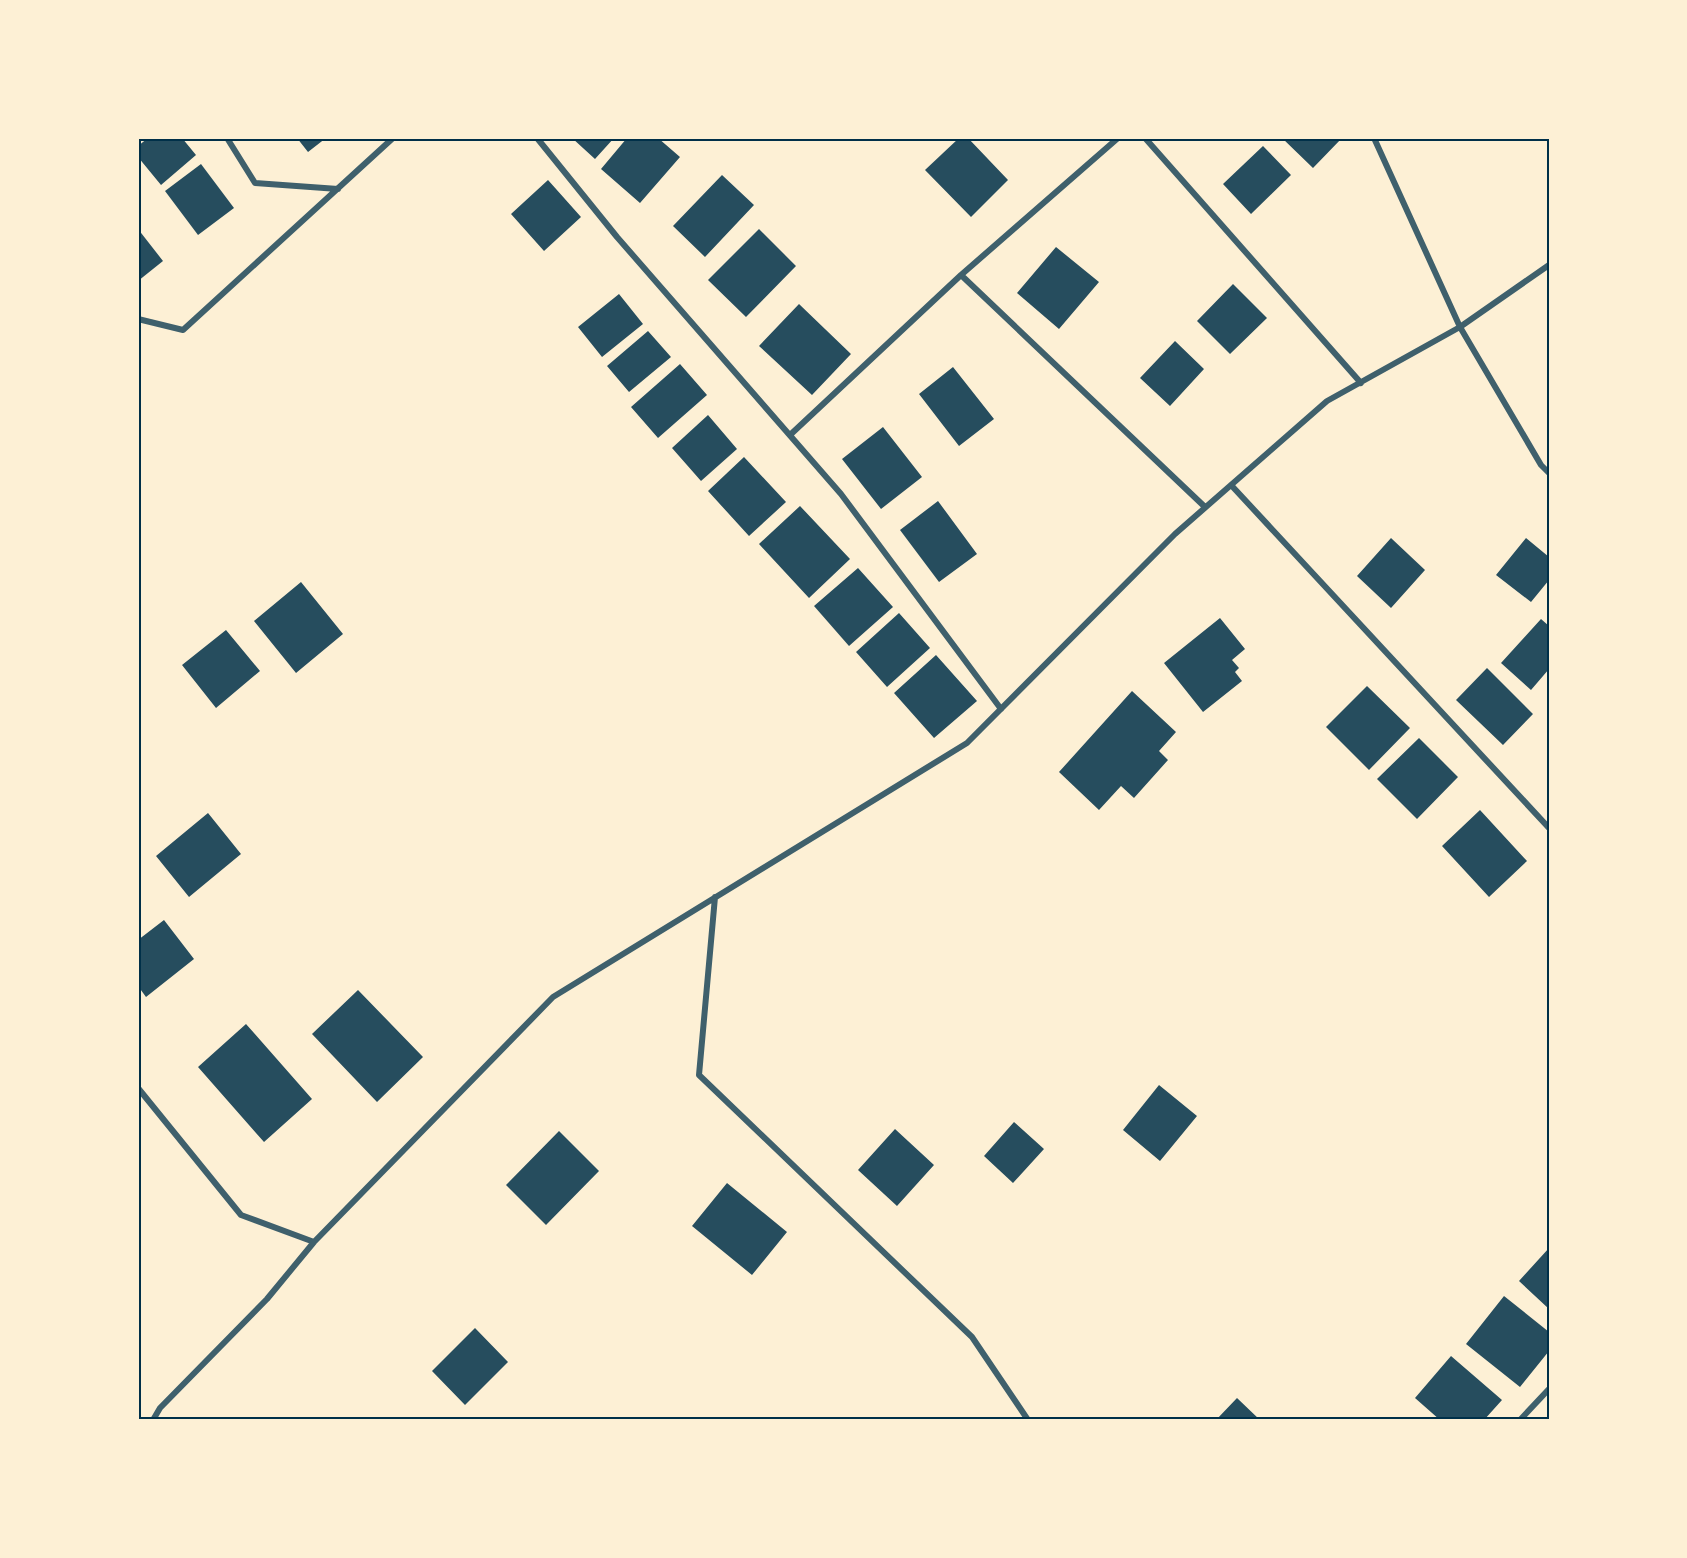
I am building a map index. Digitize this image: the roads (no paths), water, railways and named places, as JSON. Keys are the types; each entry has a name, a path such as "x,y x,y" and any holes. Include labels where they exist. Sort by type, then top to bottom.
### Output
{"street":[{"path":"226,138 255,183 338,189"},
{"path":"138,319 183,330 393,138"},
{"path":"537,138 617,237 841,494 1001,709"},
{"path":"790,435 961,275 1118,138"},
{"path":"1145,138 1361,382"},
{"path":"1374,138 1460,327 1541,465 1549,473"},
{"path":"153,1420 160,1408 267,1299 314,1242 553,997 967,743 1175,534 1328,401 1460,327 1549,265"},
{"path":"961,275 1205,507"},
{"path":"1231,485 1549,828"},
{"path":"716,897 699,1075 972,1338 1028,1420"},
{"path":"138,1088 241,1215 314,1242"},
{"path":"1520,1420 1549,1389"}]}
